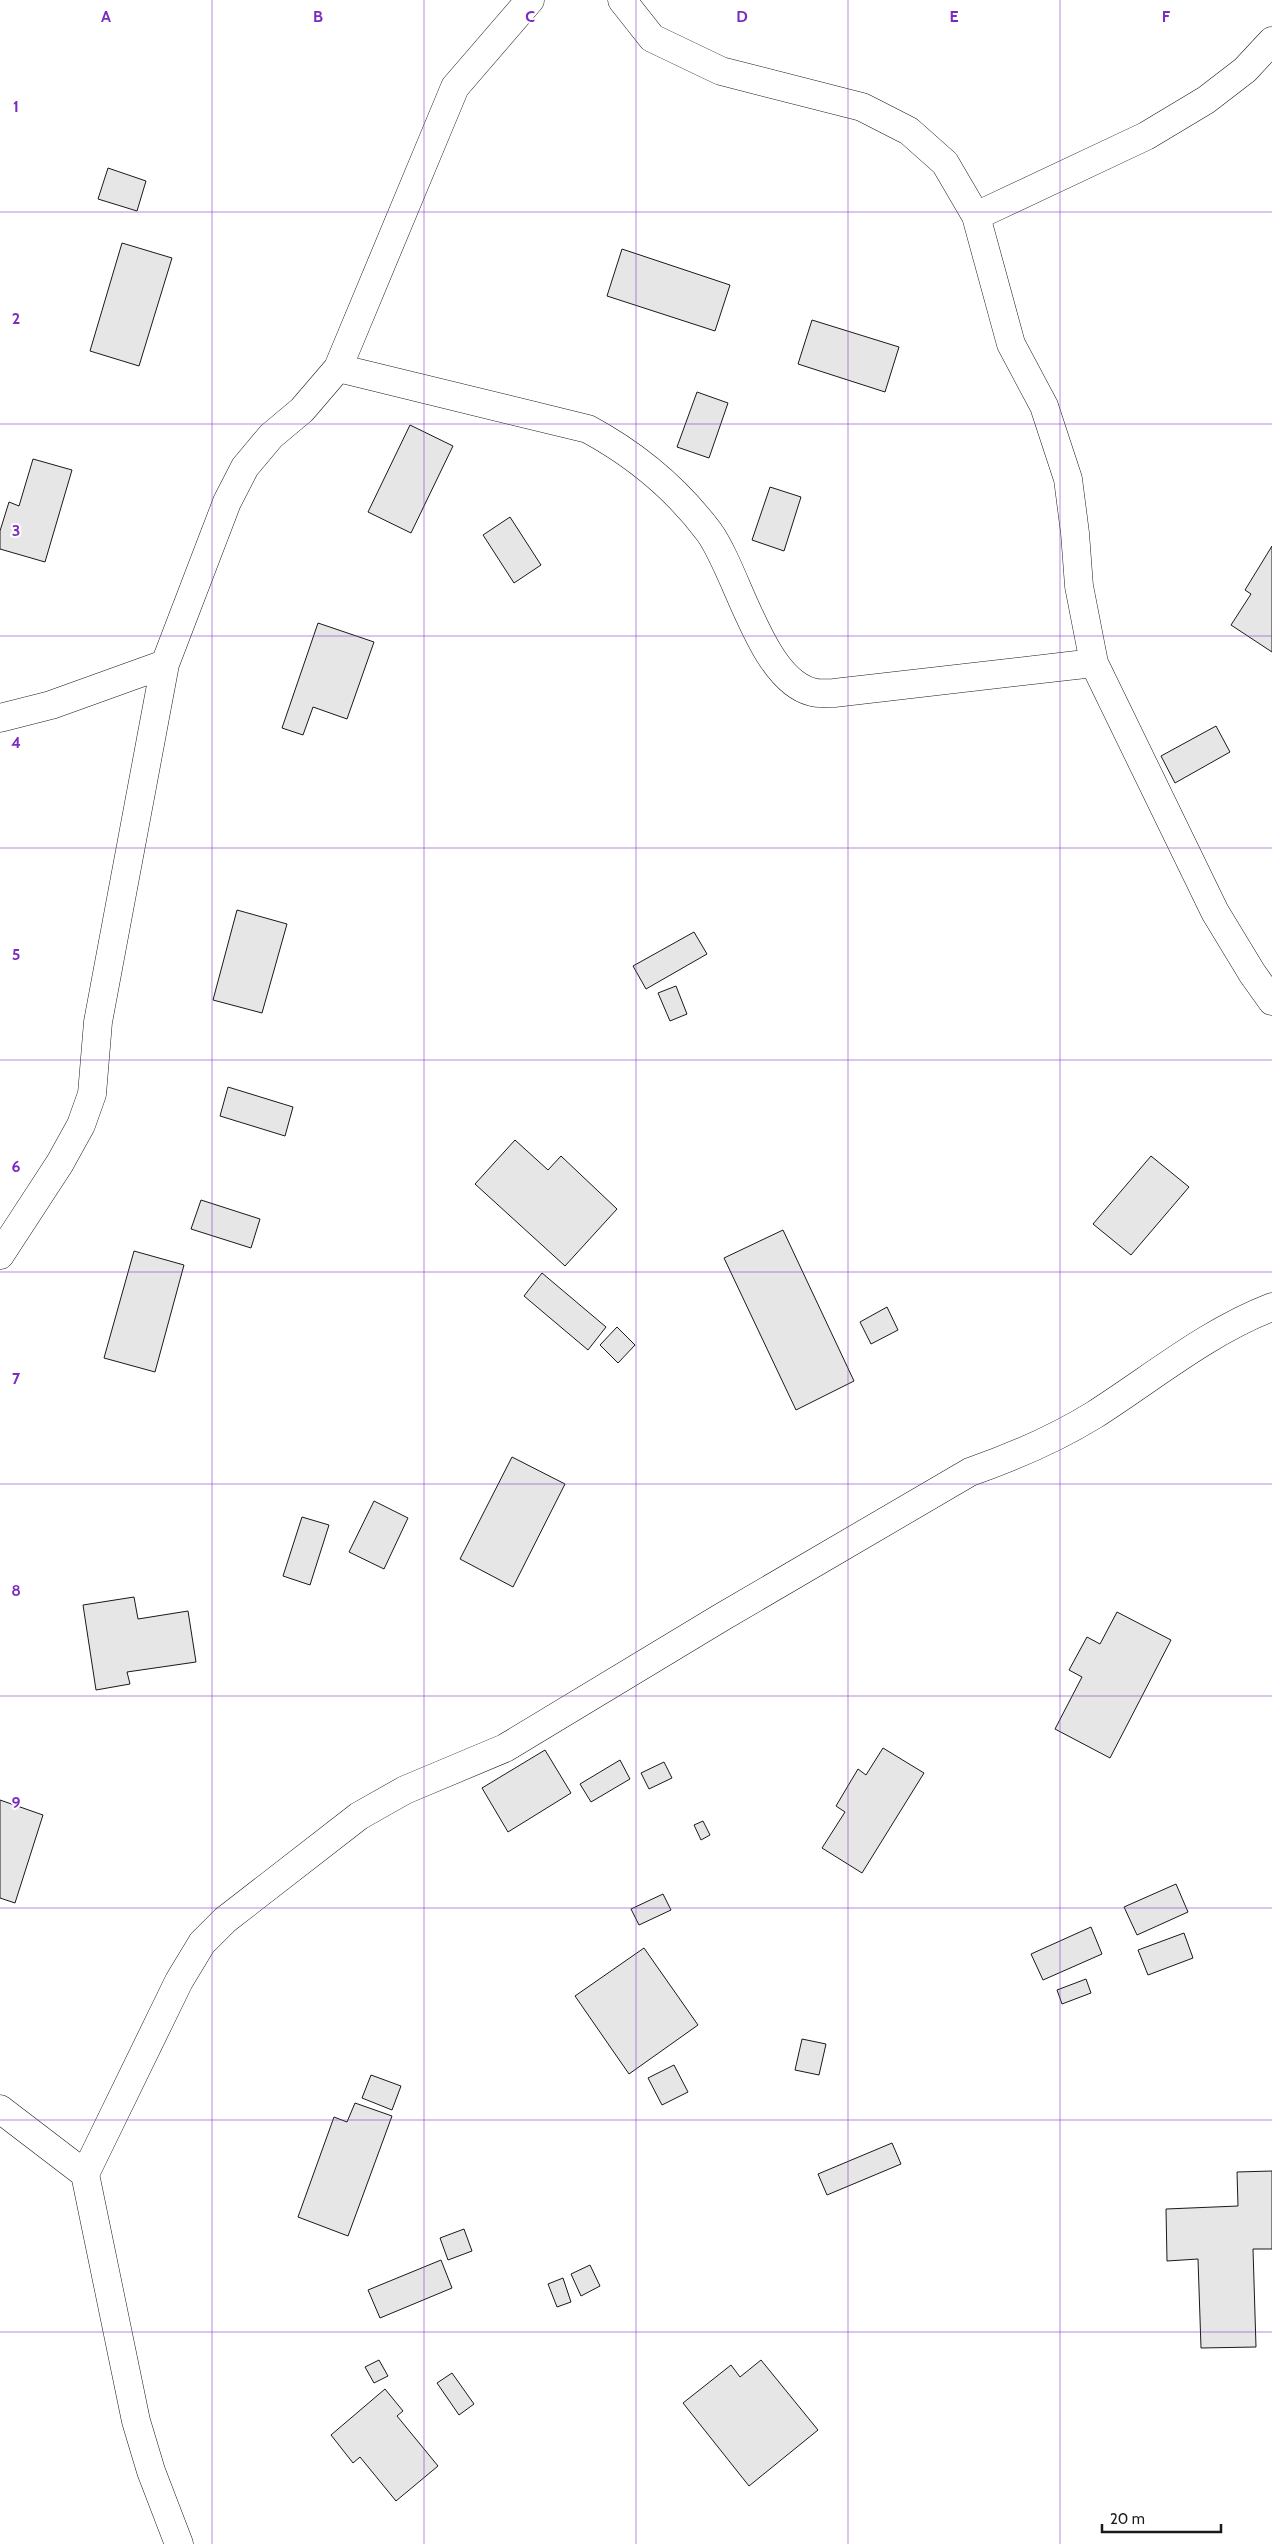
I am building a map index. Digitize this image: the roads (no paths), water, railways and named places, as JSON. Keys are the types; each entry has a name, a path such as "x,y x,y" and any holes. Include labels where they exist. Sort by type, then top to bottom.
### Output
{"street":[{"path":"0,1255 60,1163 81,1125 92,1094 98,1022 165,664 227,502 245,467 271,436 302,410 338,368 455,87 530,0"},
{"path":"622,0 652,38 721,71 862,107 909,131 945,163 976,216 1011,344 1044,406 1068,479 1079,586 1094,663 1215,912 1252,973 1272,1000"},
{"path":"976,216 1146,136 1206,100 1245,70 1272,41"},
{"path":"338,368 588,429 620,447 681,497 710,534 774,664 792,682 811,692 834,693 1094,663"},
{"path":"0,718 51,705 165,664"},
{"path":"179,2544 165,2513 136,2421 84,2174 179,1981 202,1943 225,1920 359,1816 405,1790 505,1748 722,1617 970,1472 1008,1459 1092,1416 1204,1341 1247,1317 1272,1307"},
{"path":"0,2109 84,2174"}]}
